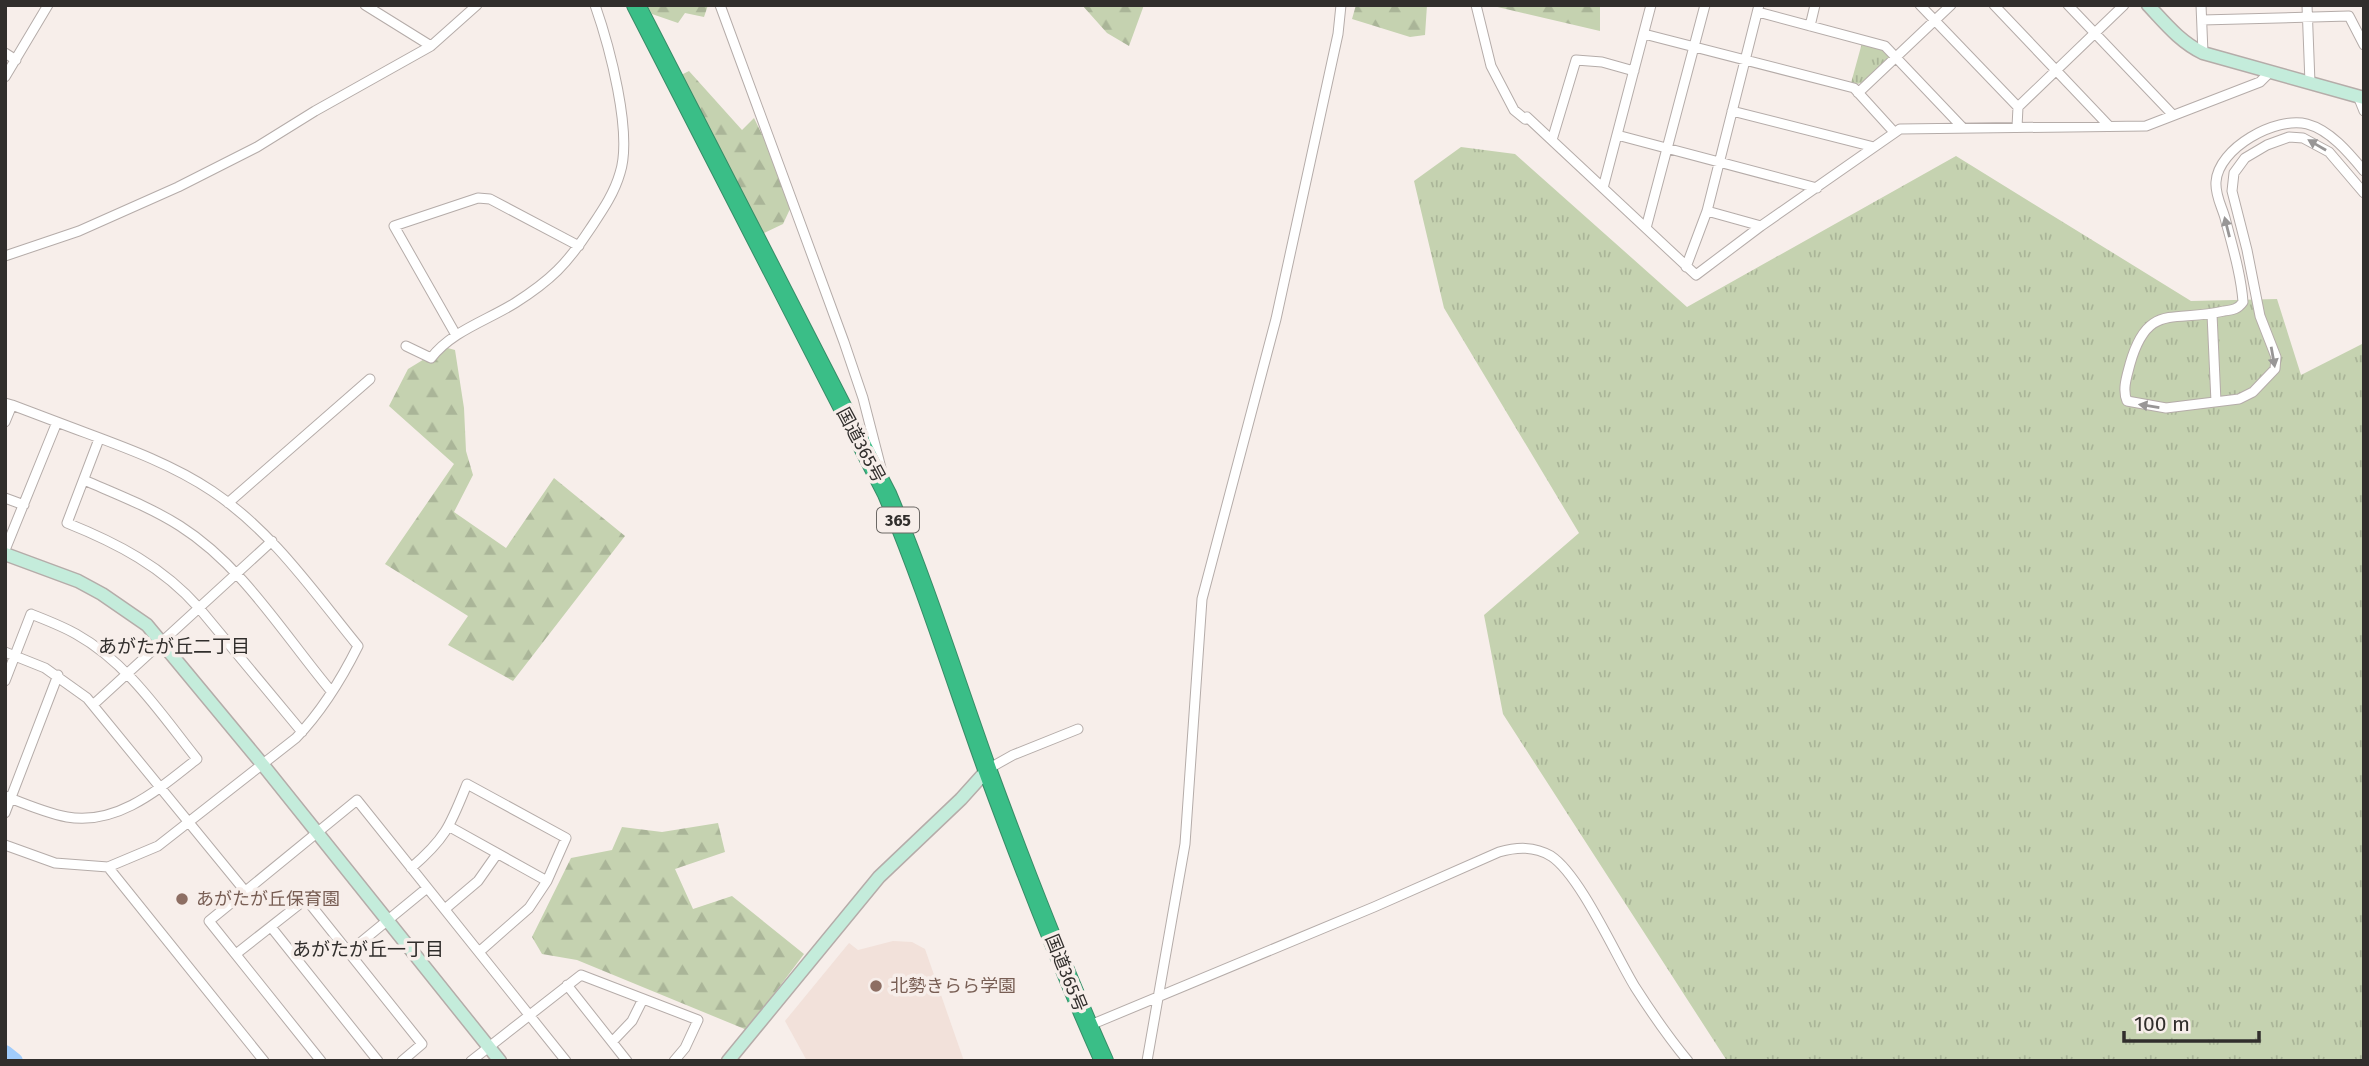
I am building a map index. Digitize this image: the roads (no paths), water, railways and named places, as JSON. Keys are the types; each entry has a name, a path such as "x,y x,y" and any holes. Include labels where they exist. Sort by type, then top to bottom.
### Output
{"highway":[{"name":"国道365号","path":"636,5 887,494 910,548 988,769 1064,971 1104,1061"}],"street":[{"path":"5,78 48,5"},
{"path":"365,5 431,46"},
{"path":"5,256 79,231 178,187 257,147 431,46 477,5"},
{"path":"407,346 431,358 441,345 515,303 555,275 579,246 610,200 621,171 624,127 603,28 595,5"},
{"path":"720,5 844,342 863,398 887,494"},
{"path":"1147,1061 1185,844 1202,599 1276,319 1342,5"},
{"path":"1476,5 1488,58 1518,113 1525,119 1527,117 1696,275 1900,129 2146,126 2260,82 2270,72"},
{"path":"1603,188 1651,5"},
{"path":"1646,228 1705,5"},
{"path":"1810,26 1815,5"},
{"path":"1920,5 2018,107"},
{"path":"1858,93 1951,5"},
{"path":"1994,5 2109,126"},
{"path":"2068,5 2173,115"},
{"path":"2017,127 2018,107 2124,5"},
{"path":"2148,5 2191,47 2361,97 2364,111"},
{"path":"2201,5 2203,52"},
{"path":"2307,5 2310,83"},
{"path":"2321,17 2327,5"},
{"path":"1686,267 1707,211 1758,8 1810,26 1885,46 1963,128"},
{"path":"2202,20 2350,16 2364,45"},
{"path":"1644,34 1854,88 1894,132"},
{"path":"5,53 16,60"},
{"path":"1552,141 1576,61 1602,62 1634,71"},
{"path":"1732,111 1874,147"},
{"path":"2364,171 2349,153 2305,123 2284,123 2274,127 2249,138 2231,153 2218,175 2217,192 2243,302 2238,308 2212,314 2167,317 2149,326 2135,348 2125,387 2125,399 2131,403 2166,408 2239,399 2253,392 2270,377 2277,362 2260,316 2234,202 2231,181 2238,165 2267,145 2289,138 2303,138 2329,152 2364,193"},
{"path":"1617,135 1817,188"},
{"path":"456,335 394,226 478,198 490,199 579,246"},
{"path":"1707,211 1761,226"},
{"path":"2212,314 2216,402"},
{"path":"228,503 370,379"},
{"path":"5,422 9,404 155,461 211,491 272,541 358,646 302,732 158,846 108,867 55,863 5,845"},
{"path":"57,422 5,552 78,581 147,625 500,1061"},
{"path":"99,439 67,523 120,546 148,563 199,608 302,732"},
{"path":"84,480 146,507 181,526 204,544 236,574 331,691"},
{"path":"5,498 24,505"},
{"path":"94,704 272,541"},
{"path":"5,681 10,654 31,614 78,635 107,655 128,674 197,759 142,801 102,816 79,818 57,815 8,797"},
{"path":"10,654 58,675 94,704 245,891"},
{"path":"5,813 8,797 58,675"},
{"path":"728,1061 878,877 961,799 988,769 1013,755 1078,729"},
{"path":"411,868 438,844 450,827 467,785 565,838 547,881 529,908 479,952"},
{"path":"321,1061 209,921 357,800 566,1061"},
{"path":"450,827 547,881"},
{"path":"1088,1026 1499,852 1518,847 1535,849 1551,857 1566,870 1586,899 1636,988 1688,1061"},
{"path":"445,909 478,881 497,854"},
{"path":"108,867 264,1061"},
{"path":"349,952 427,888"},
{"path":"236,954 306,899 422,1044 402,1061"},
{"path":"271,927 378,1061"},
{"path":"471,1061 581,975 698,1020 685,1048 674,1061"},
{"path":"567,985 627,1061"},
{"path":"611,1042 632,1021 643,999"}],"waterway":[{"path":"5,1053 15,1061"}],"place":[{"name":"あがたが丘保育園","path":"182,899"},
{"name":"北勢きらら学園","path":"876,986"}],"district":[{"name":"あがたが丘二丁目","path":"174,646"},
{"name":"あがたが丘一丁目","path":"368,949"}]}
